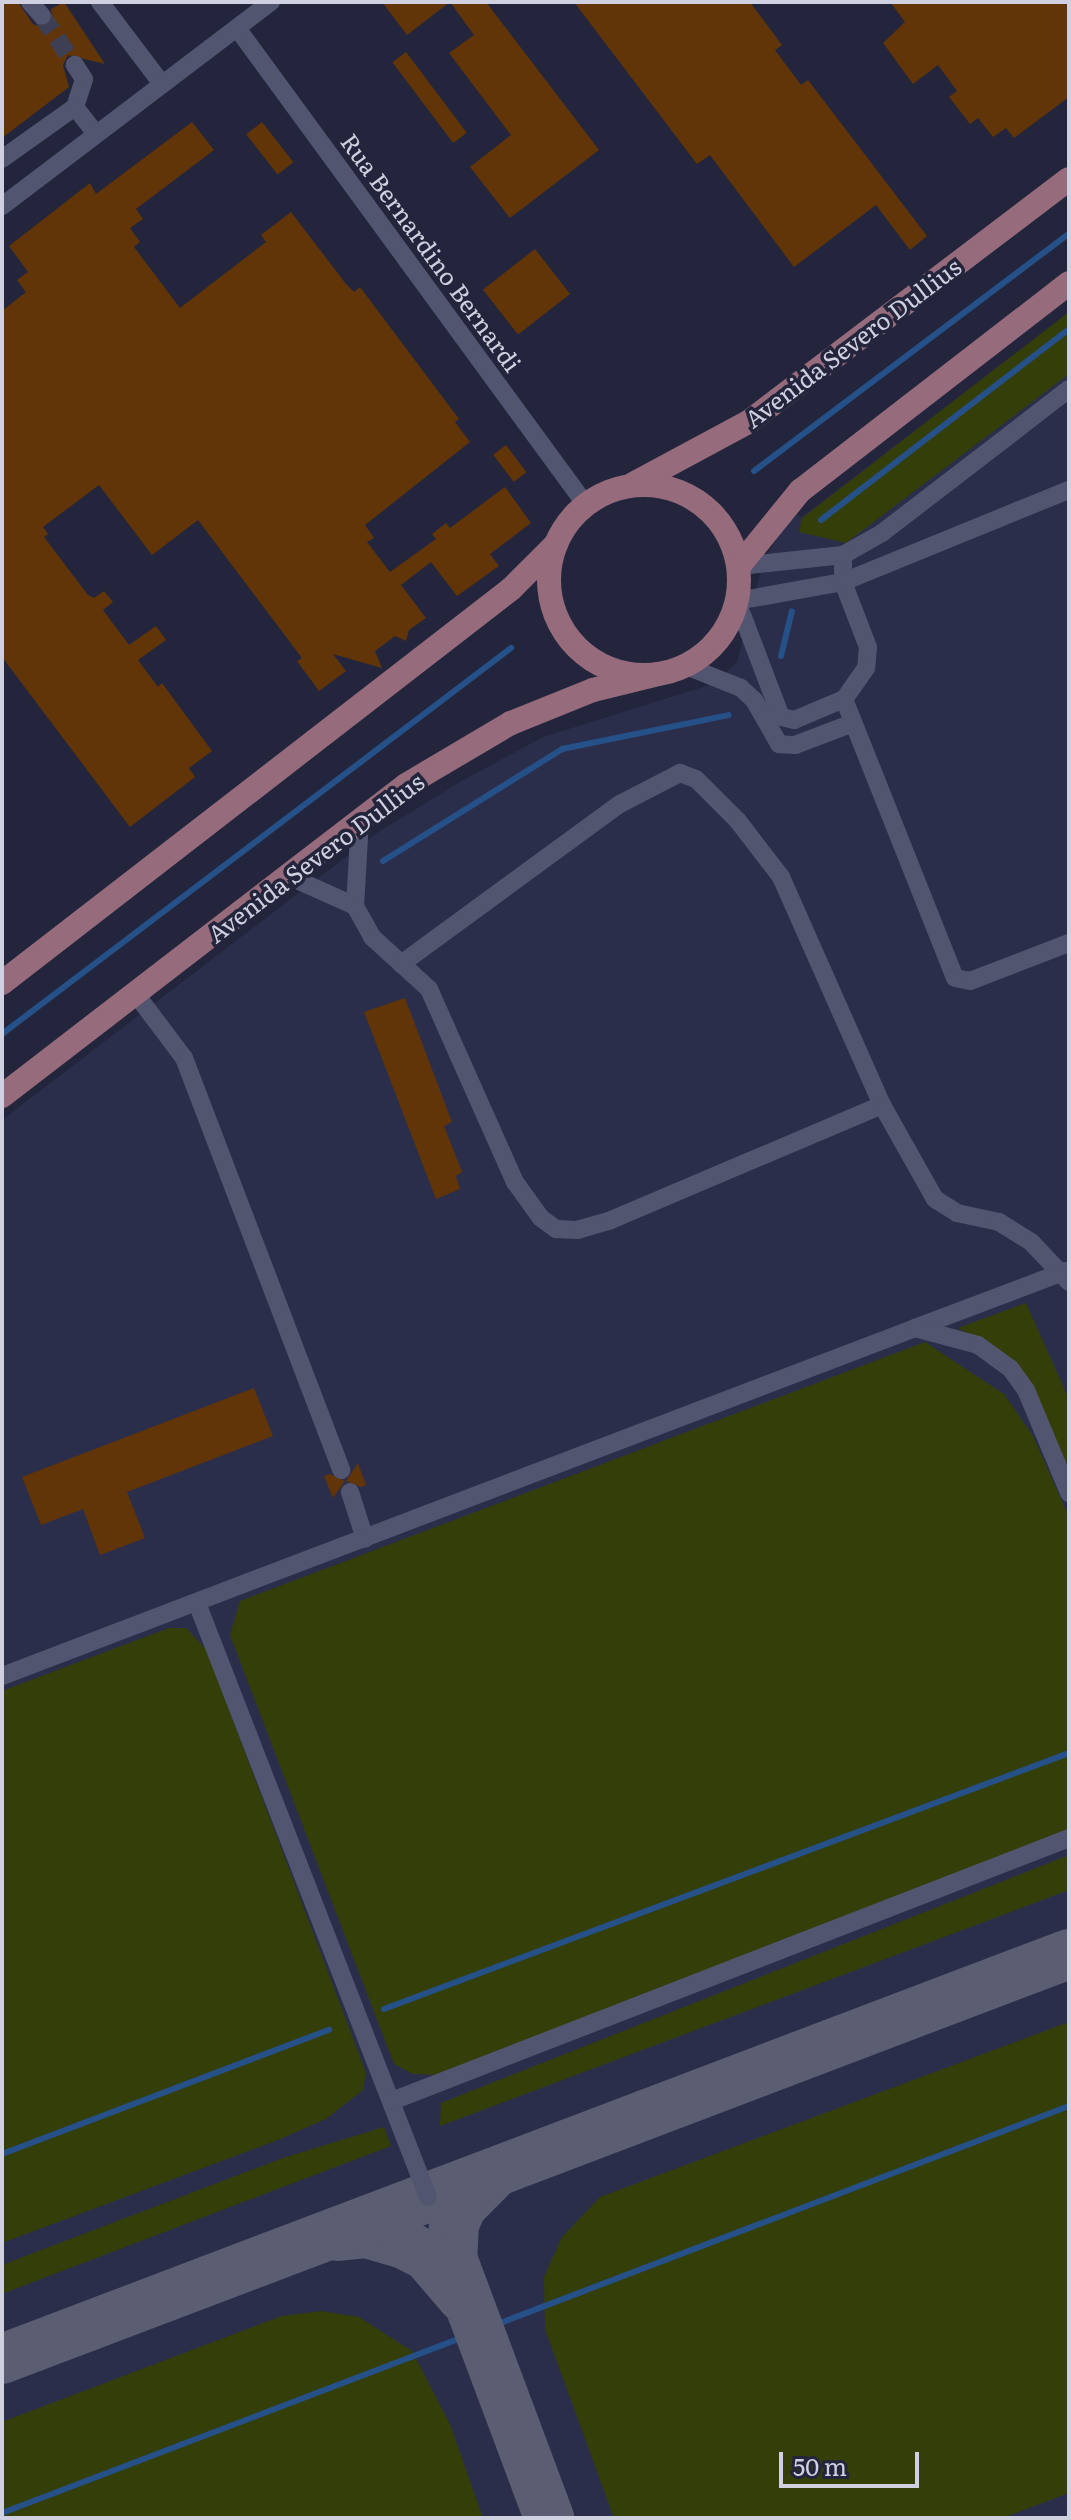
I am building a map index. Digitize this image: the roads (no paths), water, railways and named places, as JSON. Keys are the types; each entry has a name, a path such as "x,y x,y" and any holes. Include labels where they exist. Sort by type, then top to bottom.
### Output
{"main road":[{"name":"Avenida Severo Dullius","path":"625,488 750,421 1069,179"},
{"path":"739,566 800,491 1069,283"},
{"path":"2,983 511,589 556,544 586,505 625,488 659,487 691,498 725,529 739,566 737,601 727,626 710,648 686,666 658,674 607,668 567,636 549,590 556,544"},
{"name":"Avenida Severo Dullius","path":"2,1096 406,785 511,723 593,690 658,674"}],"street":[{"path":"2,206 271,2"},
{"path":"107,6 162,84"},
{"name":"Rua Bernardino Bernardi","path":"237,28 586,505"},
{"path":"2,159 75,107 84,79 75,65"},
{"path":"75,107 96,134"},
{"path":"739,566 843,555 882,533 1069,389"},
{"path":"843,555 843,582 868,647 861,680 844,699 794,720 781,717 737,601 843,582 1069,490"},
{"path":"882,533 894,563"},
{"path":"686,666 741,688 754,700 779,744 795,745 853,723"},
{"path":"844,699 955,978 970,981 1069,943"},
{"path":"2,1676 915,1328 1065,1276 1032,1243 999,1222 957,1213 935,1199 882,1105 781,877 738,821 696,779 680,773 620,804 401,964"},
{"path":"360,820 355,906 372,937 429,989 515,1182 541,1218 556,1229 577,1230 611,1220 882,1105"},
{"path":"288,876 355,906"},
{"path":"135,993 184,1058 341,1470"},
{"path":"915,1328 978,1345 1010,1368 1026,1390 1069,1493"},
{"path":"350,1492 365,1539"},
{"path":"197,1603 428,2197"},
{"path":"392,2101 1069,1838"}],"waterway":[{"path":"754,471 1069,234"},
{"path":"821,520 1069,329"},
{"path":"781,656 792,611"},
{"path":"2,1034 511,648"},
{"path":"383,861 562,749 729,715"},
{"path":"384,2009 1069,1753"},
{"path":"2,2154 329,2030"},
{"path":"2,2513 1069,2106"}],"tunnel":[{"path":"42,16 75,65"}]}
